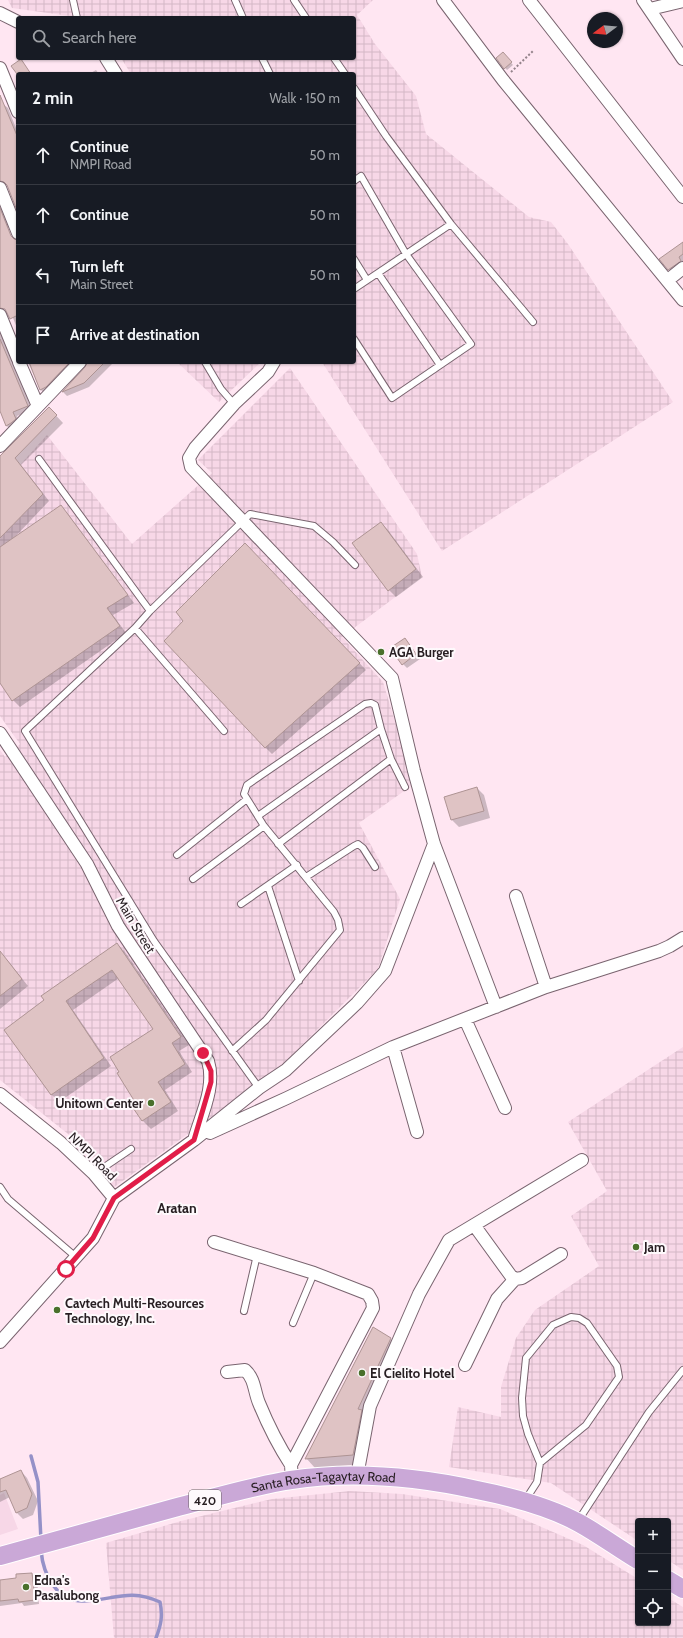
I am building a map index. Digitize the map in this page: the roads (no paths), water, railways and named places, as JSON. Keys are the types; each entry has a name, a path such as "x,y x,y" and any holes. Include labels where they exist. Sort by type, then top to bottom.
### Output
{"main road":[{"name":"Santa Rosa-Tagaytay Road","path":"6,1553 227,1494 292,1472 415,1480 456,1485 525,1501 578,1522 635,1558"},
{"path":"671,1582 683,1589"}],"street":[{"path":"443,0 503,80 683,300"},
{"path":"529,0 683,197"},
{"path":"683,1 646,5 683,59"},
{"path":"0,13 16,21"},
{"path":"107,60 115,72"},
{"path":"0,68 2,81 16,108"},
{"path":"0,188 16,228"},
{"path":"668,280 683,268"},
{"path":"0,315 16,354"},
{"path":"20,364 38,406"},
{"path":"1,442 38,406 74,364"},
{"path":"273,364 268,372 234,404 195,448 189,458 190,467 392,678 414,772 434,844 496,1007"},
{"name":"Main Street","path":"0,733 87,864 118,926 208,1061 211,1071 211,1082 194,1140"},
{"path":"114,1198 194,1140 259,1088 286,1070 356,1003 385,971 434,844"},
{"path":"516,896 546,987"},
{"path":"194,1140 293,1096 393,1047 546,987 659,951 683,938"},
{"path":"465,1019 505,1108"},
{"path":"393,1047 418,1132"},
{"name":"NMPI Road","path":"0,1094 61,1143 94,1174 114,1198 93,1238 0,1342"},
{"path":"357,1476 370,1406 419,1294 449,1240 582,1160"},
{"path":"474,1224 510,1276 515,1279 522,1278 561,1254"},
{"path":"214,1242 314,1273 368,1294 372,1301 373,1308 292,1472"},
{"path":"465,1365 497,1299 515,1279"},
{"path":"227,1372 245,1370 250,1375 258,1401 292,1472"}],"lane":[{"path":"73,0 77,16"},
{"path":"235,0 242,16"},
{"path":"294,0 305,16"},
{"path":"263,60 269,72"},
{"path":"335,60 344,72"},
{"path":"356,91 386,136 451,224 533,322"},
{"path":"356,179 360,176 406,254 471,344 392,398 356,342"},
{"path":"356,288 451,224"},
{"path":"356,262 367,280"},
{"path":"378,273 440,365"},
{"path":"207,364 221,389 234,404"},
{"path":"39,459 150,611"},
{"path":"259,1088 154,941 25,731 135,628 150,611 250,514 314,526 333,542 354,565"},
{"path":"135,628 224,731"},
{"path":"232,1051 266,1020 299,982 340,930 338,920 334,912 264,826 244,794 247,786 365,704 371,703 375,706 391,759 405,787"},
{"path":"258,816 381,729"},
{"path":"278,844 391,759"},
{"path":"177,855 247,799"},
{"path":"193,879 264,826"},
{"path":"306,877 358,844 363,848 375,867"},
{"path":"241,904 297,865"},
{"path":"268,886 299,982"},
{"path":"94,1174 131,1149"},
{"path":"0,1187 8,1199 76,1257"},
{"path":"244,1311 257,1255"},
{"path":"293,1323 314,1273"},
{"path":"525,1501 537,1482 540,1463 528,1434 523,1416 522,1398 526,1358 553,1325 571,1317 579,1318 587,1323 616,1366 619,1376 586,1425 540,1463"},
{"path":"578,1522 649,1412 683,1370"}],"waterway":[{"path":"31,1456 38,1482 41,1540"},
{"path":"41,1550 42,1559 48,1577 59,1592 66,1597 84,1601 130,1595 149,1598 160,1602 161,1620 156,1638"}],"place":[{"name":"AGA Burger","path":"381,652"},
{"name":"Unitown Center","path":"151,1103"},
{"name":"Jam","path":"636,1247"},
{"name":"Cavtech Multi-Resources Technology, Inc.","path":"57,1310"},
{"name":"El Cielito Hotel","path":"362,1373"},
{"name":"Edna's Pasalubong","path":"26,1587"}],"district":[{"name":"Aratan","path":"177,1208"}]}
